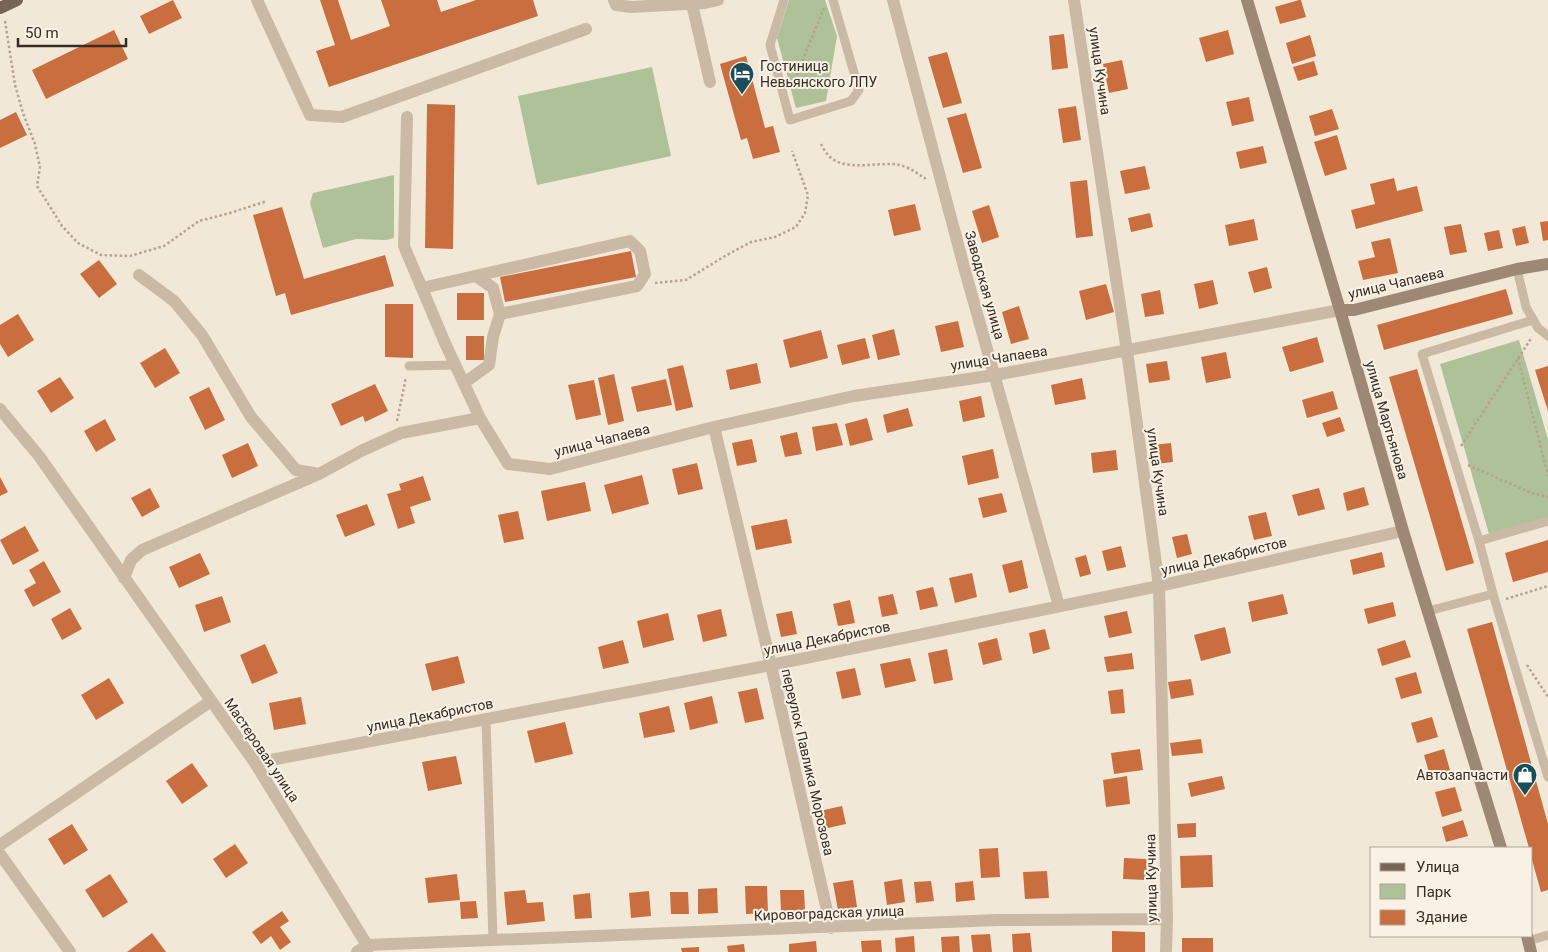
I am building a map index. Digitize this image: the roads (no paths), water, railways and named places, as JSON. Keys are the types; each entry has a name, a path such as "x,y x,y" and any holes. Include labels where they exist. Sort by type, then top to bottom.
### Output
{"main road":[{"path":"1,8 17,0"},
{"name":"улица Мартьянова","path":"1247,0 1340,310 1403,531 1501,847"},
{"name":"улица Чапаева","path":"1340,310 1354,310 1548,264"}],"street":[{"path":"257,0 310,114 334,117 342,117 586,28"},
{"path":"615,2 631,7 705,3 718,0"},
{"name":"Заводская улица","path":"893,0 964,267 1059,606"},
{"name":"улица Кучина","path":"1074,0 1127,351 1159,586 1167,919 1166,952"},
{"path":"692,4 710,82"},
{"name":"улица Чапаева","path":"406,117 404,246 480,418 508,464 550,468 714,427 854,396 995,375 1340,310"},
{"path":"422,288 630,241 640,251 645,274 638,286 500,314"},
{"path":"139,275 174,301 202,335 251,417 296,470 319,474"},
{"path":"464,383 489,365 493,337 500,314 493,288 476,276"},
{"name":"Мастеровая улица","path":"0,409 39,456 255,763 364,950"},
{"path":"124,578 131,560 142,550 319,474 361,451 401,434 480,418"},
{"name":"переулок Павлика Морозова","path":"714,427 831,928"},
{"name":"улица Декабристов","path":"255,763 771,665 1159,586 1403,531"},
{"path":"0,845 211,701"},
{"path":"0,854 70,952"},
{"name":"Кировоградская улица","path":"364,950 494,946 998,920 1167,919"}],"lane":[{"path":"784,0 770,45 790,120 851,101 859,90 833,0"},
{"path":"1517,270 1526,307 1535,324 1548,336"},
{"path":"1535,324 1422,354 1548,778"},
{"path":"409,366 456,365"},
{"path":"1479,541 1548,521"},
{"path":"1428,611 1495,598"},
{"path":"486,720 494,946"},
{"path":"1529,943 1548,935"}],"place":[{"name":"Гостиница Невьянского ЛПУ","path":"742,95"},
{"name":"Автозапчасти","path":"1525,796"}]}
